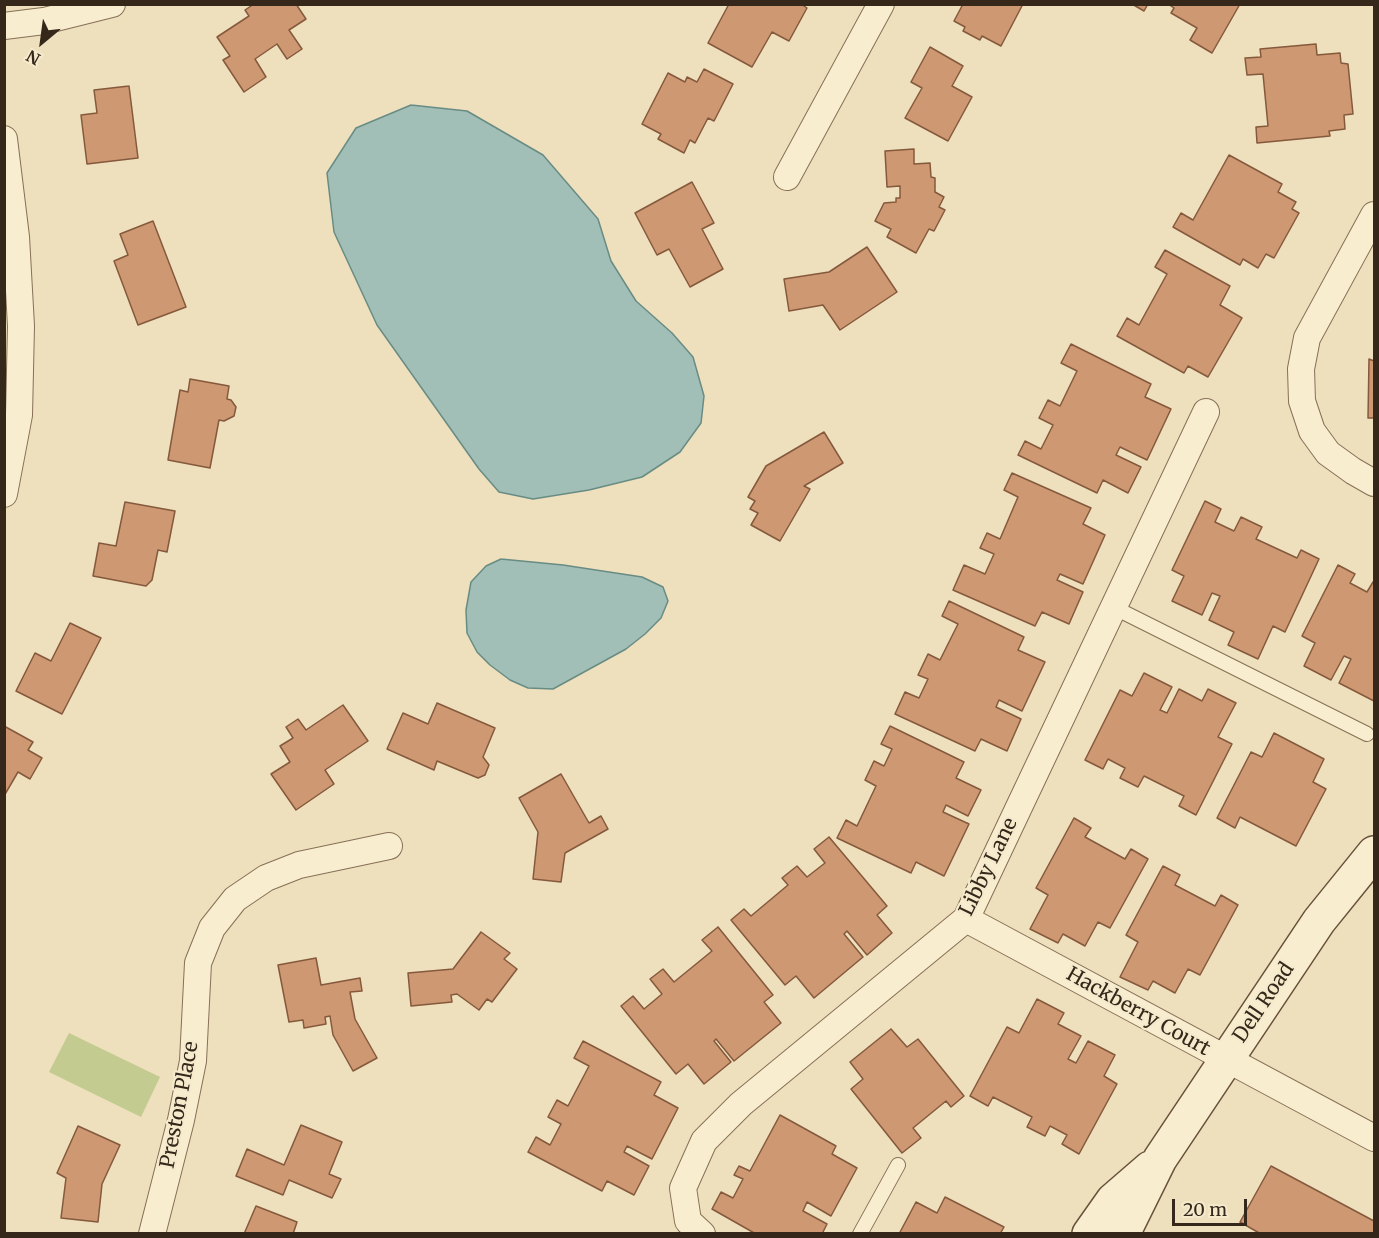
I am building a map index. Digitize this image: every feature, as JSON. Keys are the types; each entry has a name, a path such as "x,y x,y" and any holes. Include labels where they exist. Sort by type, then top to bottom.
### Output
{"street":[{"path":"4,26 44,21 112,4"},
{"path":"787,177 881,4"},
{"path":"4,138 16,237 21,326 19,415 4,494"},
{"path":"1374,215 1307,338 1301,369 1302,400 1312,431 1328,453 1374,483"},
{"name":"Libby Lane","path":"702,1233 688,1221 683,1188 704,1141 741,1104 966,919 1206,412"},
{"name":"Preston Place","path":"152,1233 181,1120 193,1061 198,963 212,928 236,899 266,878 299,865 389,846"},
{"name":"Dell Road","path":"1123,1233 1160,1159 1319,921 1374,853"},
{"name":"Hackberry Court","path":"966,919 1374,1138"},
{"name":"Dell Road","path":"1089,1233 1113,1200 1160,1159"}],"lane":[{"path":"1113,607 1367,734"},
{"path":"860,1233 898,1166"}],"green space":[{"path":"69,1033 160,1077 141,1117 49,1072"}],"water":[{"path":"411,105 467,111 543,155 598,219 611,261 636,301 672,333 693,357 704,396 701,423 680,452 642,477 589,490 533,499 499,492 479,469 377,325 334,232 327,173 356,128"},
{"path":"501,559 563,565 642,577 663,587 668,601 661,618 626,649 553,689 528,688 510,680 490,665 477,652 467,633 466,610 471,582 486,566"}],"building":[{"path":"254,4 296,4 306,19 289,30 302,49 287,59 277,44 255,59 266,77 244,92 223,60 230,56 217,37 249,16 245,10"},
{"path":"729,4 801,4 807,8 789,41 772,32 752,67 708,43"},
{"path":"963,4 1023,4 1001,46 982,36 980,40 963,31 965,27 954,21"},
{"path":"1132,4 1148,4 1144,11"},
{"path":"1168,4 1240,4 1212,53 1190,40 1197,28 1171,13 1174,8"},
{"path":"1316,44 1317,55 1340,53 1341,63 1348,64 1353,114 1344,115 1345,129 1329,131 1330,136 1257,143 1256,127 1268,126 1263,74 1247,75 1245,58 1261,57 1260,49"},
{"path":"930,47 963,66 952,86 972,97 948,141 905,118 922,88 911,82"},
{"path":"704,69 733,84 714,121 708,118 695,143 690,140 684,153 658,139 661,134 642,124 668,73 685,82 687,77 697,82"},
{"path":"129,86 138,158 87,164 81,115 97,113 94,90"},
{"path":"914,149 914,164 930,163 931,177 935,178 935,192 944,197 939,207 945,210 934,231 929,229 916,253 887,237 891,229 875,221 884,203 896,202 896,198 900,198 900,186 887,187 885,151"},
{"path":"1229,155 1282,184 1278,192 1296,202 1292,209 1299,213 1274,258 1266,254 1258,268 1243,259 1240,265 1173,227 1181,213 1193,220"},
{"path":"692,182 714,223 702,229 723,269 690,287 669,249 657,255 635,213"},
{"path":"153,221 186,307 138,325 114,261 128,255 120,234"},
{"path":"867,247 897,292 840,330 823,305 789,311 784,279 829,272"},
{"path":"1165,250 1230,286 1220,305 1242,318 1208,377 1188,366 1184,373 1117,336 1127,318 1139,325 1167,274 1155,267"},
{"path":"1071,344 1151,384 1145,397 1171,409 1147,460 1120,447 1116,455 1141,467 1128,493 1103,480 1097,493 1018,455 1025,441 1041,449 1053,425 1039,418 1048,400 1060,406 1077,371 1061,363"},
{"path":"1369,359 1374,361 1374,418 1368,418"},
{"path":"190,379 229,386 227,399 231,400 236,407 234,416 224,421 219,420 210,468 168,460 180,390 188,392"},
{"path":"824,432 843,463 804,486 810,489 780,541 751,525 758,513 750,509 755,501 748,497 766,466"},
{"path":"1012,473 1091,508 1083,524 1105,535 1083,584 1060,574 1057,580 1083,592 1069,624 1042,612 1035,626 953,590 964,565 985,574 994,554 980,548 987,533 1000,539 1018,497 1004,490"},
{"path":"1205,501 1221,509 1215,522 1234,531 1241,517 1262,527 1256,539 1297,558 1301,550 1319,559 1285,632 1273,626 1258,659 1228,645 1234,632 1209,620 1220,596 1212,593 1202,615 1172,601 1184,576 1172,570"},
{"path":"125,502 175,511 167,552 158,550 152,580 146,586 93,576 99,543 116,546"},
{"path":"1338,565 1355,574 1350,583 1367,592 1374,583 1374,701 1339,683 1351,659 1344,656 1331,680 1304,666 1315,643 1302,636"},
{"path":"949,601 1024,637 1018,650 1045,662 1022,711 999,700 996,707 1021,719 1007,751 981,739 975,751 895,714 905,692 919,698 928,679 918,675 928,654 940,660 958,624 942,616"},
{"path":"70,623 101,638 62,714 16,691 35,653 51,661"},
{"path":"1144,673 1172,687 1160,710 1167,713 1179,689 1202,701 1208,689 1236,703 1218,737 1232,744 1196,815 1179,806 1184,796 1144,776 1138,787 1120,778 1125,768 1108,759 1103,769 1085,760 1120,690 1132,696"},
{"path":"437,703 495,728 483,757 489,765 485,775 478,778 437,761 434,770 387,749 403,713 428,724"},
{"path":"343,705 368,741 325,770 334,784 296,810 271,774 290,762 280,746 293,738 286,727 298,719 306,730"},
{"path":"4,726 33,742 28,750 42,758 30,779 18,772 4,796"},
{"path":"890,726 964,762 956,778 981,790 968,816 946,805 943,812 969,824 944,876 916,862 911,873 837,838 846,820 857,826 876,786 865,780 874,761 884,766 892,749 881,744"},
{"path":"1274,733 1324,759 1313,782 1326,789 1296,846 1240,817 1235,828 1217,818 1251,752 1262,757"},
{"path":"561,774 589,823 601,816 608,829 565,853 561,882 533,879 538,832 519,798"},
{"path":"1074,818 1091,828 1085,837 1125,859 1131,849 1148,859 1110,928 1098,922 1085,946 1063,934 1058,943 1030,929 1048,895 1036,888"},
{"path":"829,837 887,906 877,915 892,933 867,955 847,931 844,934 863,957 814,998 796,976 785,985 731,920 744,909 751,916 788,885 782,878 797,866 807,877 825,863 814,849"},
{"path":"1163,866 1180,875 1175,885 1215,906 1221,895 1238,905 1200,975 1188,969 1175,993 1153,981 1148,990 1120,977 1138,942 1126,935"},
{"path":"718,927 773,995 764,1002 781,1023 734,1061 716,1039 714,1041 731,1062 704,1084 688,1064 676,1074 621,1006 633,996 644,1009 662,994 650,979 663,969 674,982 712,951 702,940"},
{"path":"481,932 510,953 504,959 517,969 492,1002 487,999 479,1010 457,994 451,995 452,1002 411,1006 408,973 453,969"},
{"path":"316,958 321,985 360,978 362,991 350,992 355,1019 377,1058 353,1071 333,1035 330,1016 325,1017 326,1024 304,1028 303,1020 289,1022 278,965"},
{"path":"1037,999 1064,1013 1058,1024 1081,1036 1068,1059 1076,1063 1088,1041 1115,1055 1104,1076 1117,1084 1079,1154 1062,1144 1067,1135 1050,1126 1045,1136 1027,1127 1032,1117 993,1097 988,1106 970,1096 1007,1027 1019,1033"},
{"path":"891,1029 907,1047 918,1039 964,1096 951,1107 946,1101 913,1128 921,1138 902,1153 851,1089 863,1079 850,1062"},
{"path":"583,1041 661,1082 654,1095 678,1108 652,1159 627,1146 624,1152 649,1166 634,1195 607,1181 602,1191 528,1152 536,1137 550,1145 561,1124 548,1117 557,1100 568,1106 589,1066 574,1058"},
{"path":"780,1115 836,1146 832,1154 857,1168 831,1216 807,1202 803,1211 827,1224 822,1234 756,1234 712,1209 721,1192 733,1198 743,1179 734,1175 739,1166 750,1171"},
{"path":"301,1125 342,1142 329,1174 341,1179 332,1198 289,1180 283,1195 236,1176 247,1149 284,1165"},
{"path":"78,1126 120,1145 102,1184 98,1222 61,1218 66,1178 57,1173"},
{"path":"1271,1166 1374,1221 1374,1234 1261,1234 1240,1222"},
{"path":"945,1197 1004,1227 1000,1234 899,1234 916,1202 937,1213"},
{"path":"256,1206 297,1222 293,1234 244,1234"}]}
